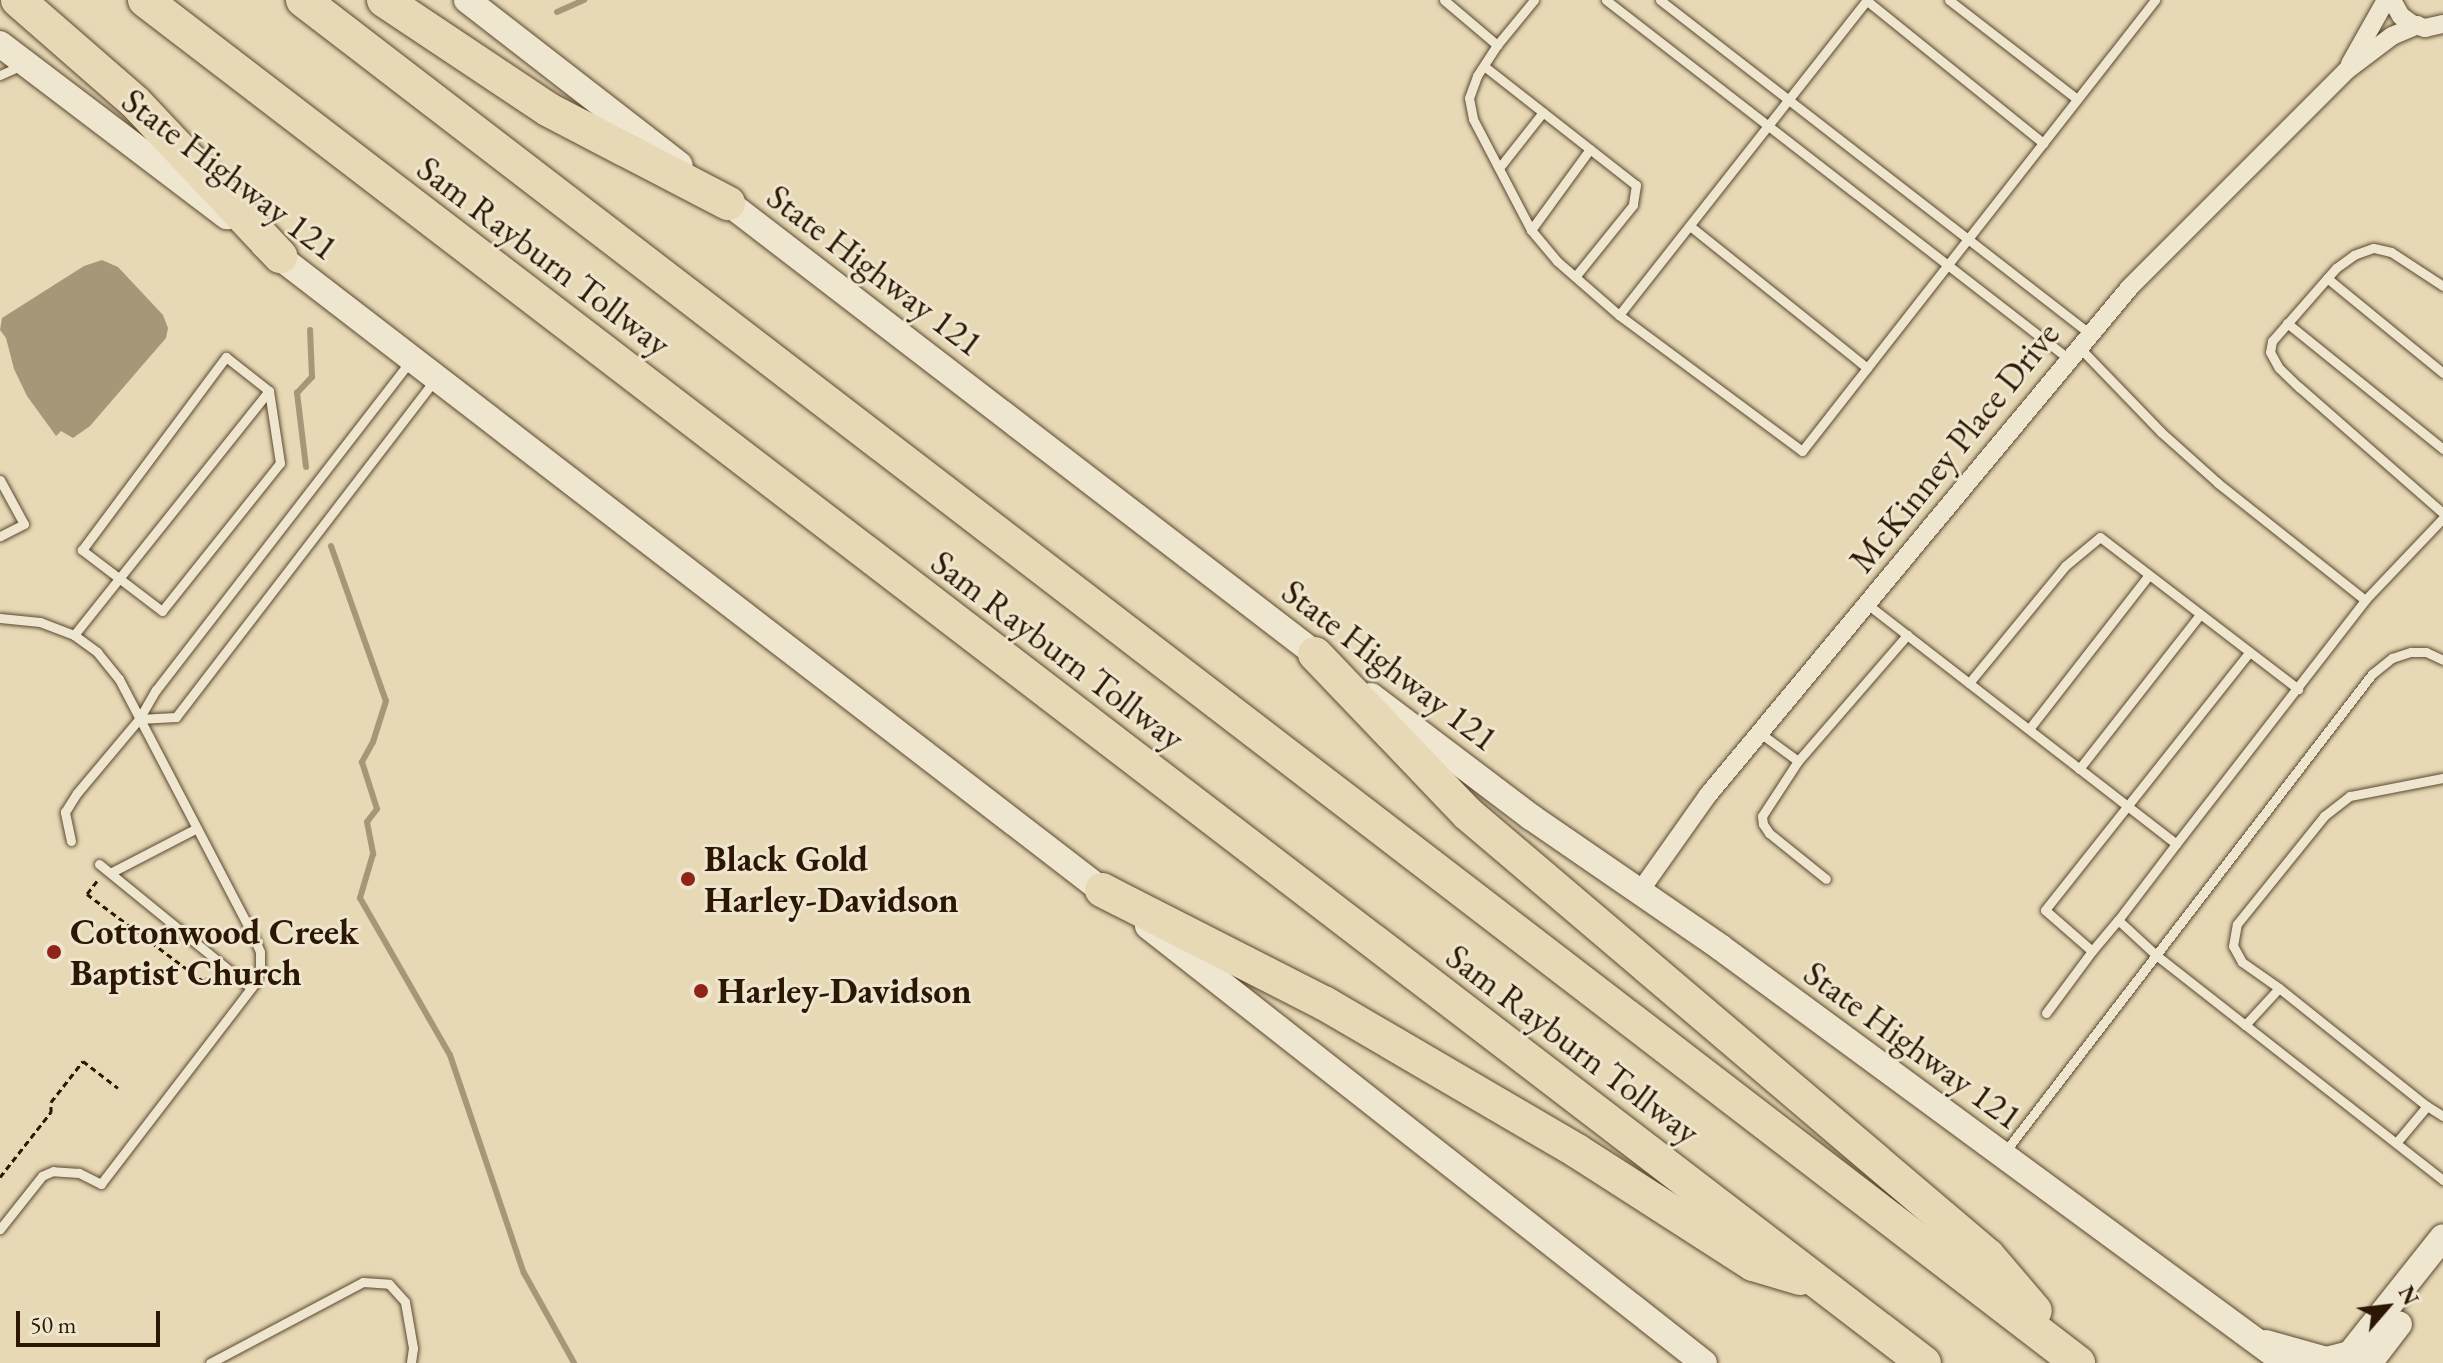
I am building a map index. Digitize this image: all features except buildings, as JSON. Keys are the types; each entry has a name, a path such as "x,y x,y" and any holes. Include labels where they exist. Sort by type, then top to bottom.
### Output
{"highway":[{"path":"18,0 135,102 280,256"},
{"name":"Sam Rayburn Tollway","path":"145,0 1924,1363"},
{"name":"Sam Rayburn Tollway","path":"303,0 2079,1363"},
{"path":"384,0 549,110 728,203"},
{"path":"1315,654 1468,814 1988,1256 2079,1363"},
{"path":"1102,890 1324,1003 1577,1151 1753,1264 1820,1284"}],"main road":[{"name":"State Highway 121","path":"467,0 1531,817 1640,891 2271,1354 2326,1360 2350,1354 2443,1237"},
{"name":"State Highway 121","path":"0,44 1102,890 1704,1363"},
{"path":"2369,1363 2443,1268"}],"street":[{"path":"2389,0 2401,16 2418,25 2443,24"},
{"name":"McKinney Place Drive","path":"2347,70 2389,0"},
{"name":"McKinney Place Drive","path":"1640,891 1708,795 2130,287 2347,70 2392,36 2418,25"}],"lane":[{"path":"1444,0 1497,45"},
{"path":"1534,0 1497,45 1469,98 1473,119 1531,230 1575,277 1619,315 1802,451 2155,0"},
{"path":"1606,0 1948,264 2079,346"},
{"path":"1660,0 1968,238 2079,346 2161,432 2218,483 2365,600"},
{"path":"1619,315 1867,0 2043,143"},
{"path":"1949,0 2077,99"},
{"path":"0,75 25,63"},
{"path":"1484,66 1636,185 1637,195 1633,205 1575,277"},
{"path":"1499,168 1543,112"},
{"path":"1531,230 1590,149"},
{"path":"1690,226 1867,368"},
{"path":"2046,1013 2365,600 2443,515 2279,368 2270,352 2272,341 2327,278 2354,255 2373,248 2412,263 2443,286"},
{"path":"2327,278 2443,373"},
{"path":"2287,323 2443,449"},
{"path":"226,357 269,391 280,463 162,611 117,578 82,550 226,357"},
{"path":"71,841 65,812 411,360"},
{"path":"139,719 176,717 435,379"},
{"path":"74,635 269,391"},
{"path":"0,480 24,524 0,536"},
{"path":"1969,683 2065,566 2100,537 2298,689"},
{"path":"2029,729 2149,575"},
{"path":"1867,604 2176,844"},
{"path":"2079,769 2199,616"},
{"path":"0,618 40,622 74,635 97,652 119,679 260,952 260,969 251,988 101,1184 79,1173 53,1171 42,1176 0,1229"},
{"path":"1826,879 1769,833 1762,816 1798,761 1907,635"},
{"path":"2002,1155 2372,674 2392,658 2411,652 2426,652 2443,660"},
{"path":"2092,951 2045,910 2249,653"},
{"path":"1760,733 1798,761"},
{"path":"2443,778 2350,796 2324,816 2237,924 2233,946 2242,962 2443,1116"},
{"path":"195,829 106,868 251,988"},
{"path":"2118,920 2156,955 2443,1180"},
{"path":"2245,1025 2279,988"},
{"path":"2396,1143 2427,1106"},
{"path":"210,1363 363,1282 389,1284 405,1302 413,1348 411,1363"}],"path":[{"path":"106,868 87,894 204,982 219,961"},
{"path":"1,1174 51,1112 51,1102 83,1061 118,1088"}],"shaded area":[{"path":"102,260 118,267 163,315 168,328 166,338 90,426 73,438 61,431 56,436 27,396 14,369 6,338 0,330 2,318 84,266"}],"waterway":[{"path":"557,12 584,0"},
{"path":"306,467 297,393 312,377 310,330"},
{"path":"331,546 386,701 373,742 362,762 377,809 367,822 373,854 360,898 450,1055 524,1273 574,1363"}],"place":[{"name":"Black Gold Harley-Davidson","path":"688,879"},
{"name":"Cottonwood Creek Baptist Church","path":"54,952"},
{"name":"Harley-Davidson","path":"701,991"}]}
